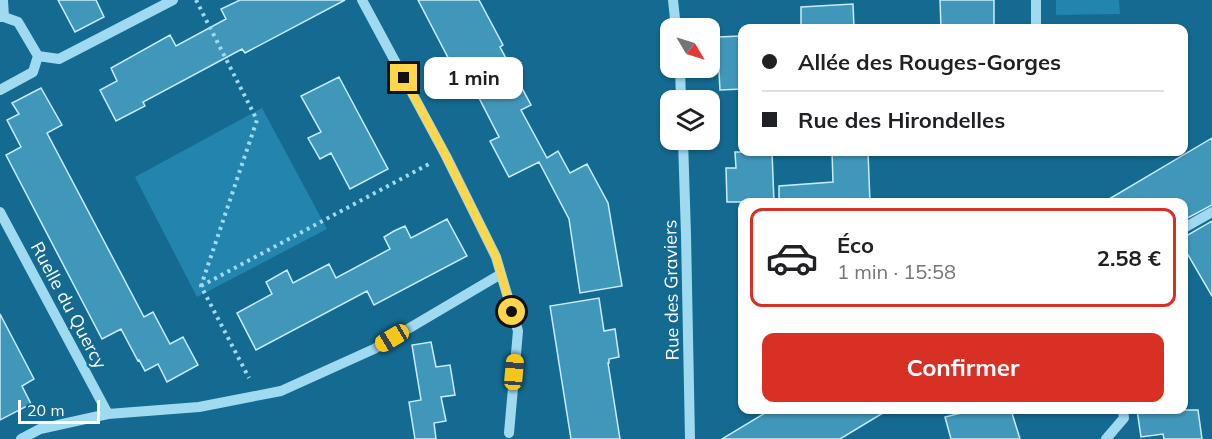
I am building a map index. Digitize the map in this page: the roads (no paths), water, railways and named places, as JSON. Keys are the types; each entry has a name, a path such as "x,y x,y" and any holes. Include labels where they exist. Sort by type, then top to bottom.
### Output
{"street":[{"path":"0,90 33,72 38,56 18,22 2,17 3,0"},
{"path":"38,56 59,59 173,0"},
{"path":"362,0 446,156 496,257 518,331 509,433"},
{"path":"673,0 675,18"},
{"path":"1036,0 1036,24"},
{"name":"Rue des Graviers","path":"683,150 690,439"},
{"name":"Ruelle du Quercy","path":"0,212 108,414"},
{"path":"1188,226 1212,212"},
{"path":"21,439 40,429 108,414 199,407 281,391 374,349 501,274"},
{"path":"1106,439 1124,418 1124,414"}]}
